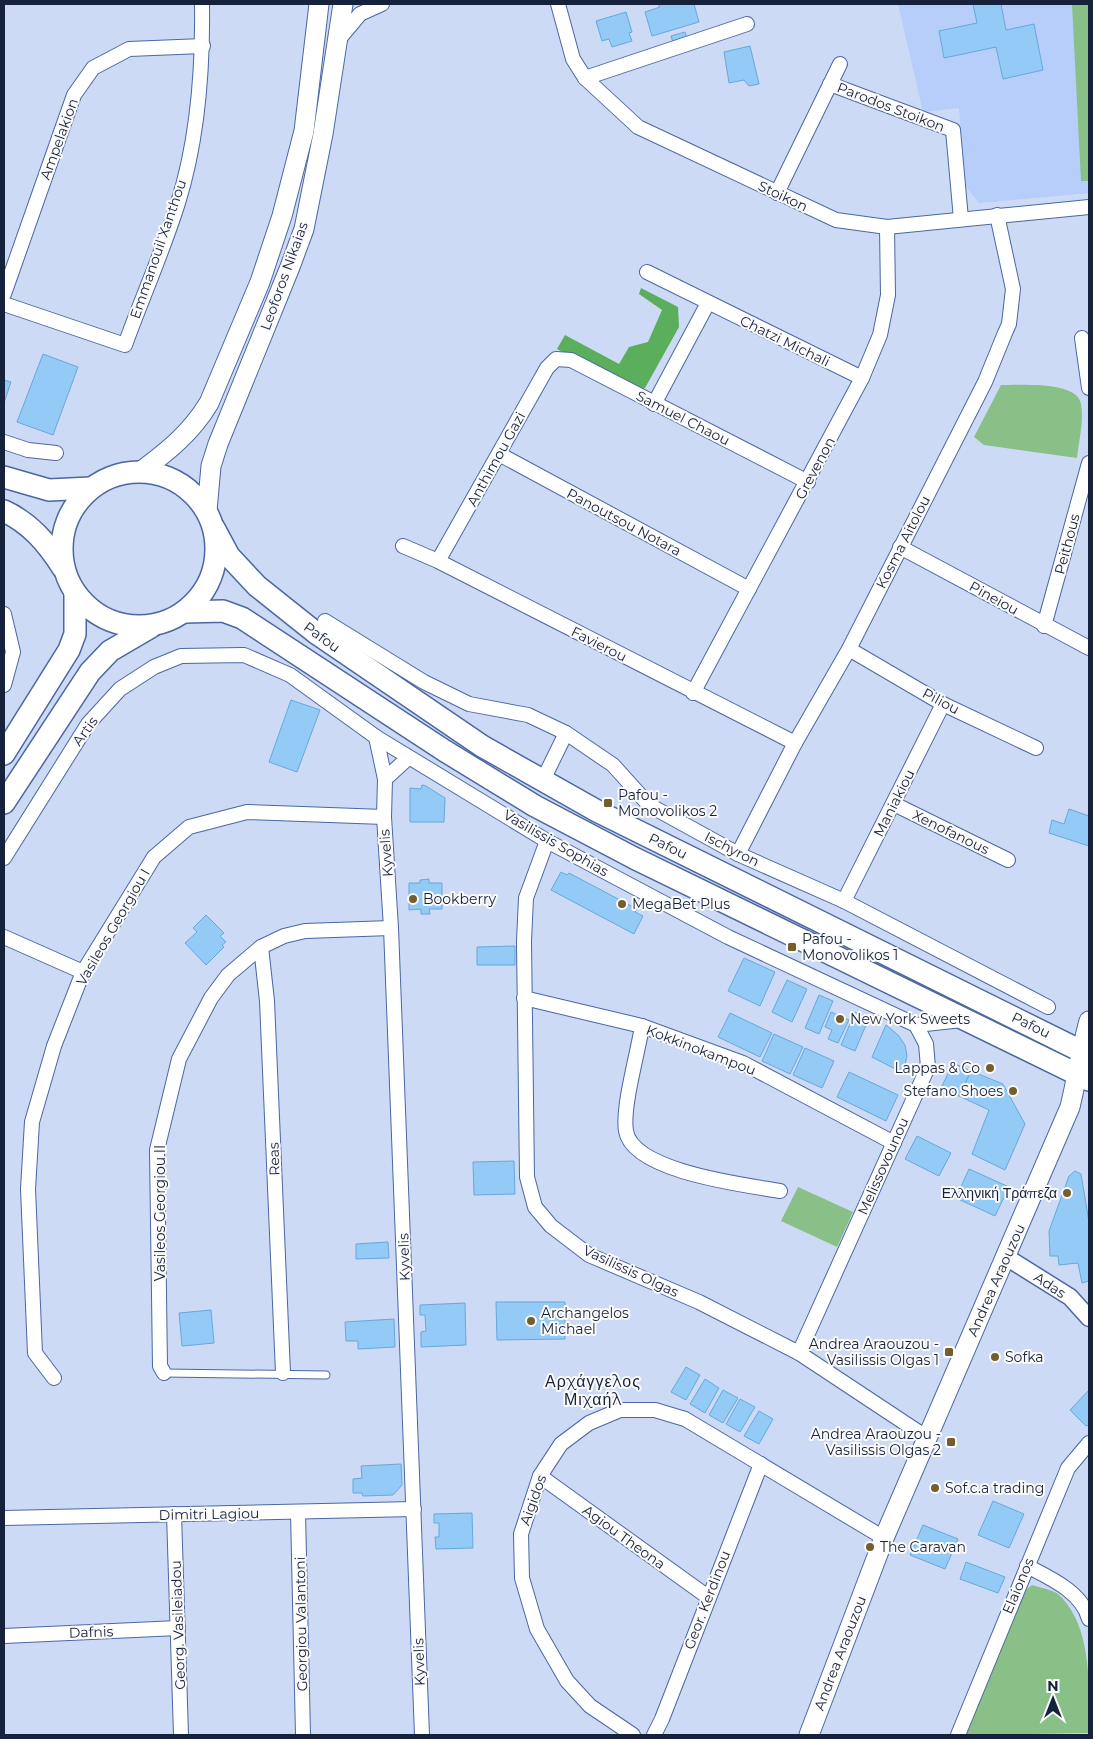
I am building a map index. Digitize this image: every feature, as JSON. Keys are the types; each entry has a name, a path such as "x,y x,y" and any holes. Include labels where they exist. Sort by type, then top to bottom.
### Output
{"main road":[{"name":"Leoforos Nikaias","path":"140,472 173,448 200,419 209,403 260,282 282,216 304,131 319,4"},
{"name":"Leoforos Nikaias","path":"211,520 211,466 218,444 287,276 304,229 323,134 343,4"},
{"path":"4,803 90,672 110,651 154,625 170,620 185,612 199,599 209,583 215,566 217,547 211,520 195,495 179,483 161,474 140,472 114,476 91,488 71,511 62,540 64,570"},
{"path":"4,477 49,490 91,488"},
{"path":"4,511 29,526 42,539 64,570 75,593 90,609 109,621 131,626 154,625"},
{"name":"Pafou","path":"211,520 228,556 239,569 316,633 482,746 597,810 1085,1052"},
{"path":"4,754 69,650 75,634 75,593"},
{"name":"Pafou","path":"185,612 223,611 242,618 453,756 535,806 634,858 1084,1077"},
{"name":"Andrea Araouzou","path":"809,1735 884,1538 926,1437 1084,1077 1089,1021"}],"street":[{"name":"Emmanouil Xanthou","path":"4,304 125,345 178,202 195,128 203,46 202,4"},
{"path":"375,4 381,4"},
{"path":"338,40 360,14 381,4"},
{"name":"Stoikon","path":"558,4 573,59 585,78 638,127 836,220 887,227 1089,207"},
{"path":"585,78 747,24"},
{"name":"Ampelakion","path":"4,294 74,96 93,68 128,49 203,46"},
{"name":"Parodos Stoikon","path":"777,193 840,64"},
{"name":"Parodos Stoikon","path":"830,84 953,130 961,219"},
{"name":"Kosma Aitolou","path":"738,854 795,744 848,649 986,382 1009,324 1013,289 997,215"},
{"name":"Grevenon","path":"693,693 808,482 862,378 880,335 888,295 887,227"},
{"name":"Chatzi Michali","path":"647,272 862,378"},
{"path":"654,404 708,303"},
{"path":"1082,338 1089,388"},
{"name":"Samuel Chaou","path":"556,359 571,360 808,482"},
{"name":"Anthimou Gazi","path":"438,561 547,368 556,359"},
{"path":"4,442 28,450 56,453"},
{"name":"Panoutsou Notara","path":"499,454 748,589"},
{"name":"Peithous","path":"1044,626 1089,463"},
{"name":"Favierou","path":"403,546 438,561 795,744"},
{"name":"Pineiou","path":"900,547 1044,626 1089,648"},
{"path":"4,614 13,652 4,685"},
{"name":"Ischyron","path":"325,622 424,682 469,704 528,715 566,734 613,765 649,805 738,854 844,901 1048,1007"},
{"name":"Piliou","path":"848,649 943,704 1036,748"},
{"name":"Vasilissis Sophias","path":"206,654 244,654 290,675 408,758 470,793 547,841 728,937 916,1025"},
{"name":"Artis","path":"4,858 88,724 120,689 154,667 181,656 206,654"},
{"path":"344,685 349,716"},
{"name":"Maniakiou","path":"844,901 943,704"},
{"path":"543,780 566,734"},
{"name":"Kyvelis","path":"376,737 385,779 384,817 391,928 422,1735"},
{"path":"385,779 408,758"},
{"name":"Xenofanous","path":"894,804 1008,860"},
{"name":"Vasileos Georgiou I","path":"54,1378 35,1353 28,1189 32,1122 54,1046 83,972 154,857 189,827 247,812 384,817"},
{"name":"Vasilissis Olgas","path":"547,841 526,898 524,998 526,1177 535,1207 550,1226 589,1255 699,1302 799,1353 926,1437"},
{"name":"Vasileos Georgiou II","path":"164,1373 160,1366 157,1150 179,1059 212,998 228,975 261,946 284,936 305,931 391,928"},
{"path":"4,937 83,972"},
{"name":"Reas","path":"261,946 268,1001 283,1373"},
{"name":"Kokkinokampou","path":"524,998 642,1026 743,1063 894,1143"},
{"path":"916,1025 967,1019"},
{"name":"Melissovounou","path":"799,1353 928,1067 926,1044 916,1025"},
{"path":"642,1026 625,1118 626,1134 637,1150 676,1169 700,1177 780,1191"},
{"name":"Adas","path":"1006,1257 1070,1297 1089,1318"},
{"name":"Aigidos","path":"633,1735 590,1706 567,1681 537,1630 522,1578 521,1534 540,1476 561,1444 589,1423 620,1410 655,1410 685,1419 884,1538"},
{"name":"Elaionos","path":"958,1735 1068,1468 1089,1443"},
{"name":"Geor. Kerdinou","path":"654,1735 662,1719 761,1464"},
{"name":"Agiou Theona","path":"540,1476 708,1597"},
{"name":"Dimitri Lagiou","path":"4,1518 414,1509"},
{"name":"Georgiou Valantoni","path":"298,1512 303,1735"},
{"name":"Georg. Vasileiadou","path":"174,1514 182,1735"},
{"path":"1027,1566 1062,1585 1087,1609 1089,1618"},
{"name":"Dafnis","path":"4,1636 178,1628"}],"lane":[{"path":"164,1373 326,1375"}],"shaded area":[{"path":"898,4 1089,4 1089,193 979,203 965,186 959,108 923,112"}],"green space":[{"path":"1072,4 1089,4 1089,181 1081,181"},
{"path":"641,288 678,307 679,327 645,388 637,391 557,349 565,335 619,364 629,347 648,342 662,310 639,294"},
{"path":"1001,385 1047,386 1070,391 1077,397 1081,404 1082,417 1077,458 984,445 974,437"},
{"path":"798,1187 853,1212 837,1247 781,1221"},
{"path":"1032,1585 1058,1594 1069,1607 1078,1623 1087,1658 1089,1733 963,1735 1019,1595"}],"building":[{"path":"658,4 694,4 699,22 652,36 645,12 660,7"},
{"path":"973,4 1001,4 1006,30 1034,24 1043,70 1003,79 996,47 944,58 939,31 977,23"},
{"path":"626,12 632,32 629,33 632,41 612,47 609,39 602,41 596,21"},
{"path":"685,32 688,41 674,46 671,36"},
{"path":"750,46 759,84 749,86 744,80 729,83 724,52"},
{"path":"43,354 78,367 53,435 17,422"},
{"path":"4,380 11,382 4,403"},
{"path":"291,700 320,710 297,772 269,762"},
{"path":"422,785 445,798 444,822 410,822 410,788 421,789"},
{"path":"1069,809 1089,816 1089,846 1049,833 1052,820 1064,824"},
{"path":"561,872 567,875 569,873 637,909 635,912 643,916 634,934 551,890"},
{"path":"429,879 429,883 442,883 442,909 429,909 430,914 421,914 421,909 409,910 409,883 420,883 420,880"},
{"path":"206,915 224,933 220,936 226,942 222,945 224,947 206,965 185,943 197,932 193,928"},
{"path":"515,946 515,965 477,965 477,947"},
{"path":"744,958 775,972 760,1006 728,991"},
{"path":"787,980 807,989 792,1022 772,1012"},
{"path":"819,995 833,1001 819,1034 805,1028"},
{"path":"831,1012 849,1020 838,1043 828,1039 832,1030 825,1027"},
{"path":"855,1012 869,1018 855,1051 841,1045"},
{"path":"730,1013 772,1033 760,1057 718,1037"},
{"path":"886,1025 898,1035 905,1045 907,1056 903,1073 872,1057"},
{"path":"774,1034 803,1047 790,1074 762,1061"},
{"path":"805,1048 834,1061 822,1088 793,1075"},
{"path":"953,1063 971,1071 959,1096 941,1088"},
{"path":"971,1071 1003,1084 1025,1124 1005,1170 972,1154 989,1110 959,1096"},
{"path":"849,1072 898,1095 886,1121 837,1097"},
{"path":"917,1136 951,1153 939,1176 905,1159"},
{"path":"514,1161 515,1194 474,1195 473,1162"},
{"path":"969,1169 1009,1187 995,1216 956,1198"},
{"path":"1075,1171 1081,1174 1089,1222 1089,1281 1082,1283 1078,1263 1059,1265 1058,1256 1050,1256 1049,1231 1069,1176"},
{"path":"388,1242 389,1258 356,1259 356,1244"},
{"name":"Archangelos Michael","path":"496,1302 565,1302 565,1339 497,1340"},
{"path":"465,1303 466,1345 421,1347 421,1332 426,1331 425,1315 420,1315 420,1305"},
{"path":"211,1310 214,1343 182,1346 179,1313"},
{"path":"394,1319 395,1347 358,1349 358,1341 346,1341 345,1322"},
{"path":"686,1367 700,1375 686,1400 671,1392"},
{"path":"705,1379 719,1388 705,1413 690,1404"},
{"path":"723,1390 738,1398 723,1423 709,1415"},
{"path":"1089,1390 1089,1425 1086,1426 1070,1410"},
{"path":"740,1399 755,1407 740,1432 726,1424"},
{"path":"759,1411 773,1419 759,1444 744,1436"},
{"path":"401,1464 402,1485 393,1495 363,1496 362,1493 353,1493 353,1479 362,1478 361,1466"},
{"path":"993,1501 1024,1514 1009,1548 978,1535"},
{"path":"472,1513 473,1548 436,1549 435,1537 439,1537 439,1523 434,1523 434,1514"},
{"path":"923,1525 958,1539 945,1569 910,1555"},
{"path":"966,1562 1005,1577 998,1593 960,1579"}],"place":[{"name":"Pafou - Monovolikos 2","path":"608,803"},
{"name":"Bookberry","path":"413,899"},
{"name":"MegaBet Plus","path":"622,904"},
{"name":"Pafou - Monovolikos 1","path":"792,947"},
{"name":"New York Sweets","path":"840,1019"},
{"name":"Lappas & Co","path":"990,1068"},
{"name":"Stefano Shoes","path":"1013,1091"},
{"name":"Ελληνική Τράπεζα","path":"1067,1193"},
{"name":"Archangelos Michael","path":"531,1321"},
{"name":"Andrea Araouzou - Vasilissis Olgas 1","path":"949,1352"},
{"name":"Sofka","path":"995,1357"},
{"name":"Andrea Araouzou - Vasilissis Olgas 2","path":"951,1442"},
{"name":"Sof.c.a trading","path":"935,1488"},
{"name":"The Caravan","path":"870,1547"}],"district":[{"name":"Αρχάγγελος Μιχαήλ","path":"593,1390"}]}
